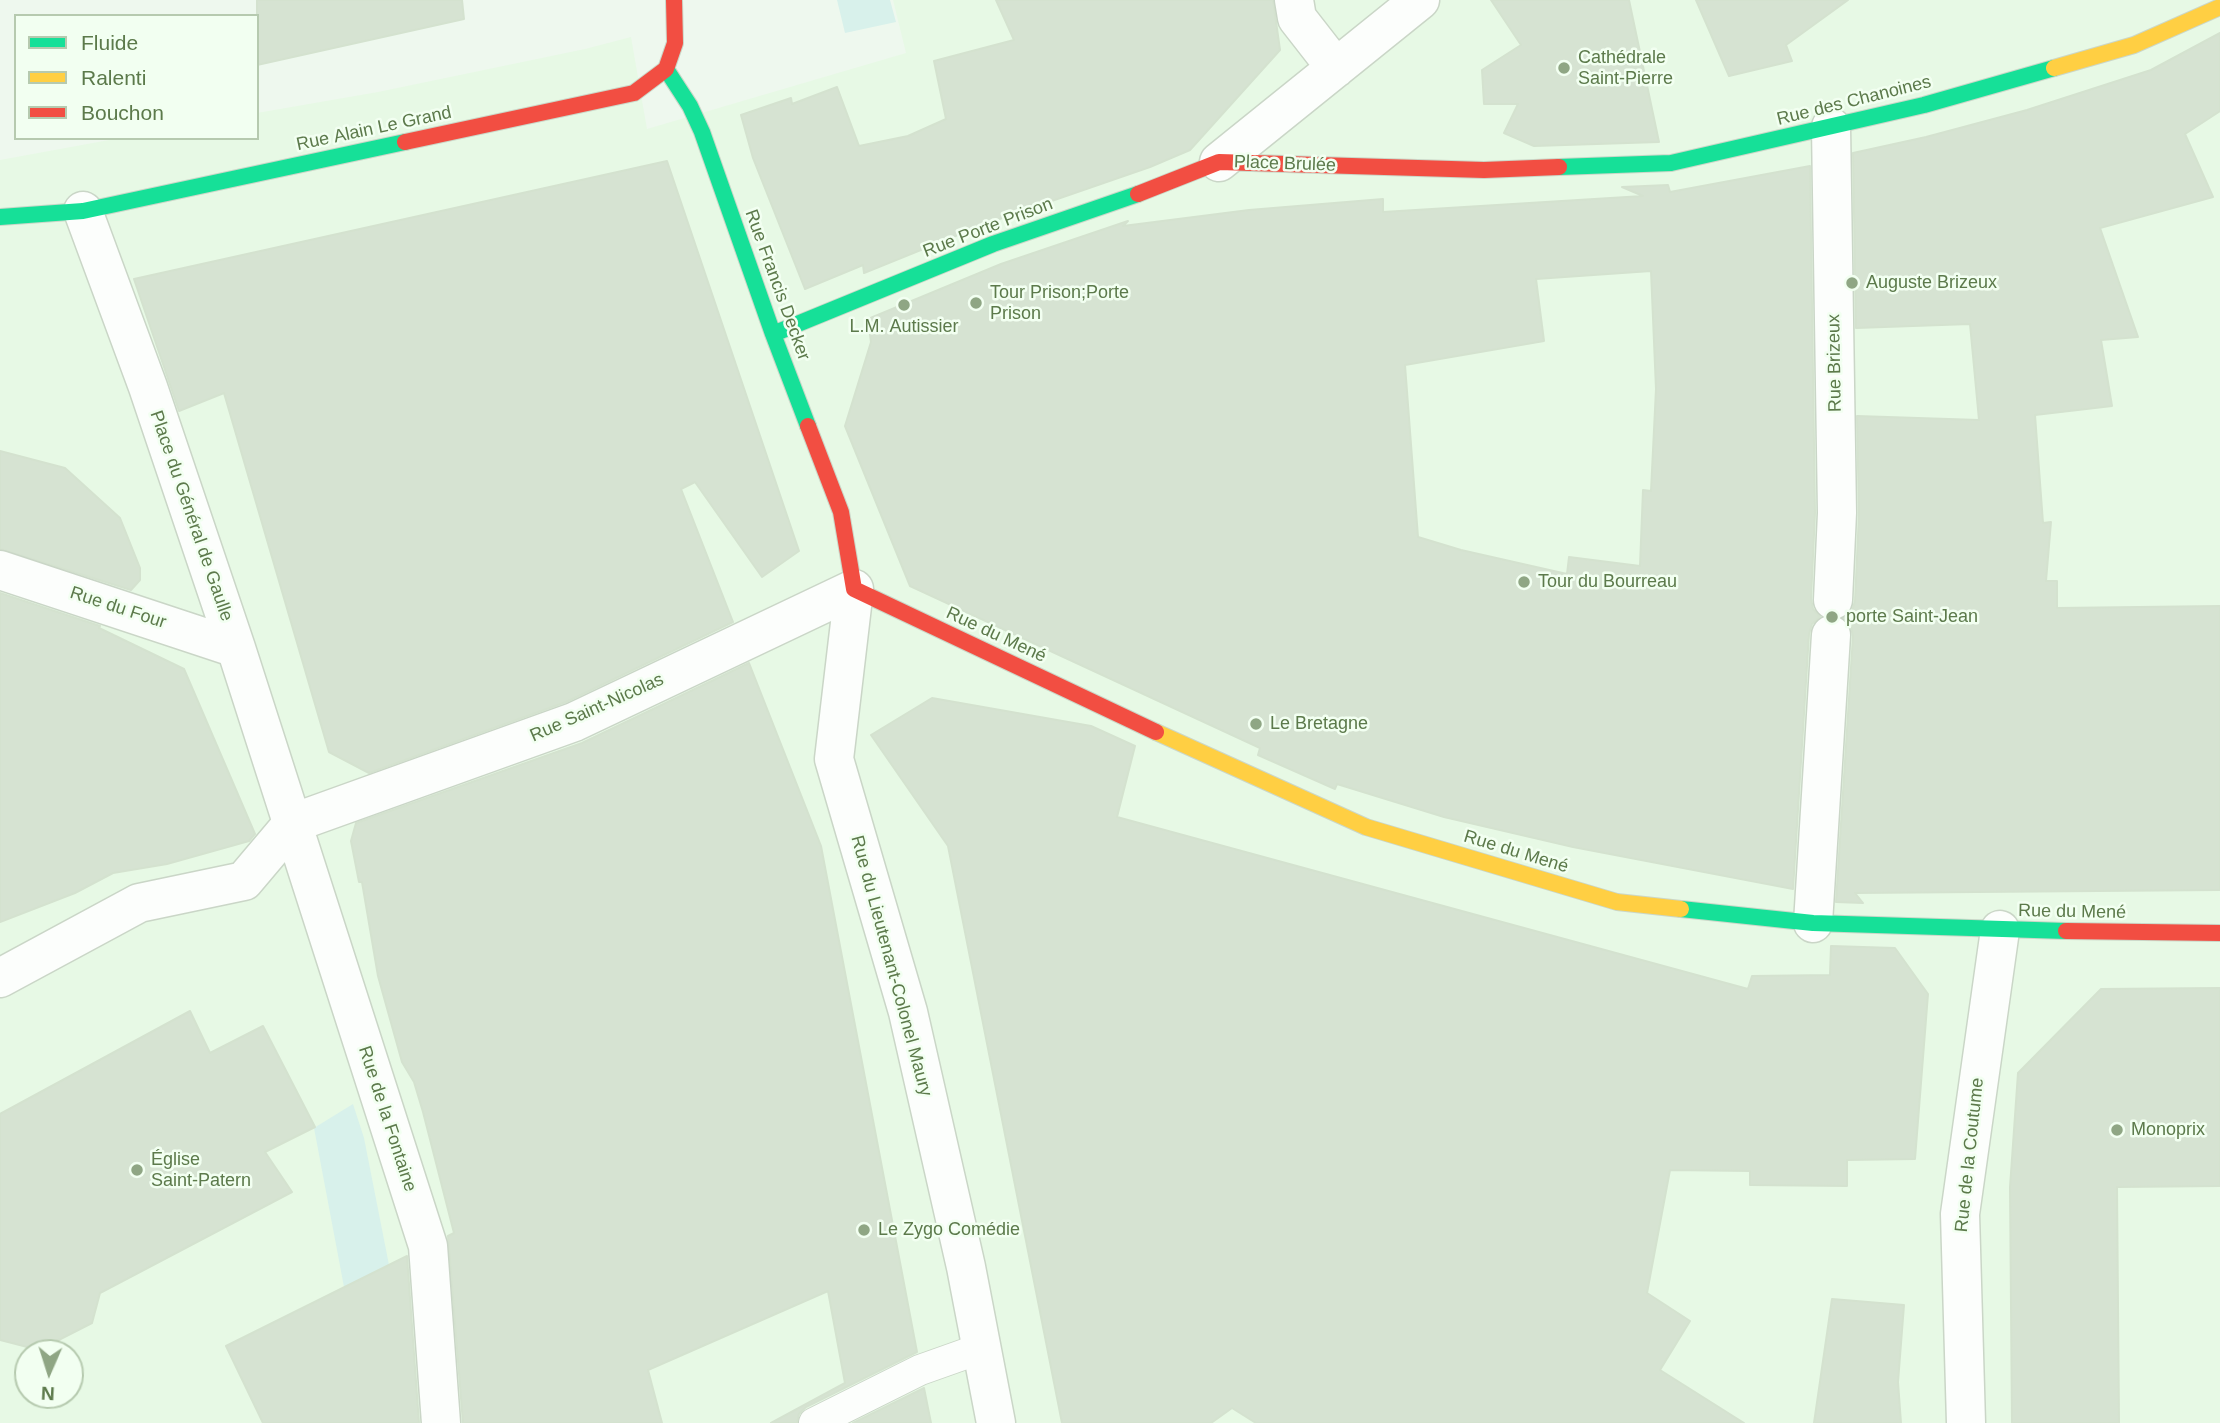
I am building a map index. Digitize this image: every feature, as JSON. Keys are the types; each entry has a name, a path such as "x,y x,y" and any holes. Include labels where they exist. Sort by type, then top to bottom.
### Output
{"street":[{"path":"666,69 675,43 674,0"},
{"path":"1294,0 1297,18 1336,68"},
{"name":"Place Brulée","path":"1219,162 1420,0"},
{"name":"Rue des Chanoines","path":"1484,170 1671,163 1924,104 2134,44 2220,7"},
{"name":"Rue Alain Le Grand","path":"0,217 83,211 634,93 666,69"},
{"name":"Rue Francis Decker","path":"666,69 690,106 702,132 773,334 841,512 854,589"},
{"name":"Rue Brizeux","path":"1812,923 1837,513 1831,127"},
{"name":"Place Brulée","path":"1219,162 1484,170"},
{"name":"Rue Porte Prison","path":"773,334 993,244 1158,187 1219,162"},
{"name":"Place du Général de Gaulle","path":"83,211 148,387 293,823"},
{"name":"Rue du Four","path":"0,570 236,648"},
{"name":"Rue Saint-Nicolas","path":"293,823 574,722 854,589"},
{"name":"Rue du Mené","path":"854,589 1185,746 1366,827 1617,902 1812,923 2000,930 2220,933"},
{"name":"Rue du Lieutenant-Colonel Maury","path":"854,589 834,760 908,1012 996,1423"},
{"path":"0,978 139,903 244,881 293,823"},
{"name":"Rue de la Fontaine","path":"293,823 337,968 428,1246 441,1423"},
{"name":"Rue de la Coutume","path":"1966,1423 1960,1214 2000,930"}],"lane":[{"path":"814,1423 920,1370 982,1348"}],"shaded area":[{"path":"837,0 890,0 896,22 845,33"},
{"path":"893,0 2220,0 2220,1423 0,1423 0,160 109,140 259,140 259,113 378,92 631,37 647,129 906,53"},
{"path":"353,1104 364,1138 389,1265 344,1287 314,1128"}],"building":[{"path":"257,0 462,0 464,19 259,65"},
{"path":"996,0 1273,0 1280,50 1190,150 1150,167 985,224 864,273 863,265 805,289 753,158 741,115 791,98 792,104 837,87 859,146 908,136 946,119 934,61 1014,40"},
{"name":"Cathédrale Saint-Pierre","path":"1491,0 1629,0 1659,142 1534,146 1504,133 1518,104 1484,104 1482,70 1521,45"},
{"path":"1696,0 1848,0 1786,45 1792,61 1729,76"},
{"path":"2220,33 2220,111 2185,134 2213,197 2100,228 2138,337 2101,340 2112,406 2035,415 2043,523 2051,522 2046,581 2057,581 2057,608 2220,606 2220,890 1855,893 1863,903 1836,902 1853,636 1851,626 1844,618 1852,611 1855,601 1859,514 1857,416 1979,420 1970,324 1856,328 1853,153 2027,110 2151,70"},
{"path":"667,161 799,551 762,577 695,482 681,489 733,622 566,702 369,773 329,752 224,393 179,411 134,279"},
{"path":"1810,166 1815,513 1811,599 1813,609 1820,617 1812,624 1809,634 1793,889 1573,847 1444,817 1337,784 1335,789 1258,755 1260,748 910,586 845,426 871,342 868,319 1001,264 1128,221 1123,226 1249,210 1383,199 1383,212 1643,196 1622,187 1668,185 1670,192","holes":["1651,271 1656,389 1651,491 1643,490 1640,566 1569,557 1567,574 1461,550 1418,537 1405,365 1544,341 1536,279"]},
{"path":"0,451 65,468 120,518 140,568 140,580 131,590 0,549"},
{"path":"0,593 100,626 99,628 184,669 255,834 249,841 167,864 113,873 75,893 0,922"},
{"path":"749,663 821,846 917,1352 806,1407 799,1414 797,1423 771,1423 845,1383 828,1291 648,1370 662,1423 463,1423 448,1236 454,1233 423,1112 414,1082 402,1062 378,976 362,882 359,882 351,841 356,823 582,743"},
{"path":"932,698 1091,726 1135,746 1117,817 1748,989 1752,976 1830,975 1831,946 1895,948 1928,994 1915,1159 1847,1160 1847,1186 1750,1185 1750,1171 1670,1170 1647,1293 1690,1321 1660,1370 1744,1423 1256,1423 1232,1408 1211,1423 1062,1423 948,846 871,735"},
{"path":"2220,988 2220,1186 2117,1187 2119,1423 2012,1423 2010,1187 2018,1073 2101,989"},
{"name":"Église Saint-Patern","path":"190,1011 210,1053 263,1026 315,1127 265,1152 292,1192 100,1293 92,1323 61,1339 14,1339 14,1344 0,1340 0,1114"},
{"path":"407,1256 419,1423 263,1423 226,1346"},
{"path":"1832,1299 1904,1305 1898,1382 1901,1423 1814,1423"},
{"path":"924,1388 931,1423 853,1423"}],"traffic: fast":[{"path":"1559,167 1671,163 1924,105 2054,68"},
{"path":"666,69 690,106 702,132 808,426"},
{"path":"0,217 83,211 405,142"},
{"path":"773,334 993,244 1138,194"},
{"path":"1681,909 1813,923 2066,931"}],"traffic: slow":[{"path":"2054,68 2134,45 2220,7"},
{"path":"1156,732 1366,827 1617,902 1681,909"}],"traffic: jam":[{"path":"666,69 675,43 674,0"},
{"path":"405,142 634,93 666,69"},
{"path":"1138,194 1219,162 1484,170 1559,167"},
{"path":"808,426 841,512 854,589 1156,732"},
{"path":"2066,931 2220,933"}],"place":[{"name":"Cathédrale Saint-Pierre","path":"1564,68"},
{"name":"Auguste Brizeux","path":"1852,283"},
{"name":"Tour Prison;Porte Prison","path":"976,303"},
{"name":"L.M. Autissier","path":"904,305"},
{"name":"Tour du Bourreau","path":"1524,582"},
{"name":"porte Saint-Jean","path":"1832,617"},
{"name":"Le Bretagne","path":"1256,724"},
{"name":"Monoprix","path":"2117,1130"},
{"name":"Église Saint-Patern","path":"137,1170"},
{"name":"Le Zygo Comédie","path":"864,1230"}]}
